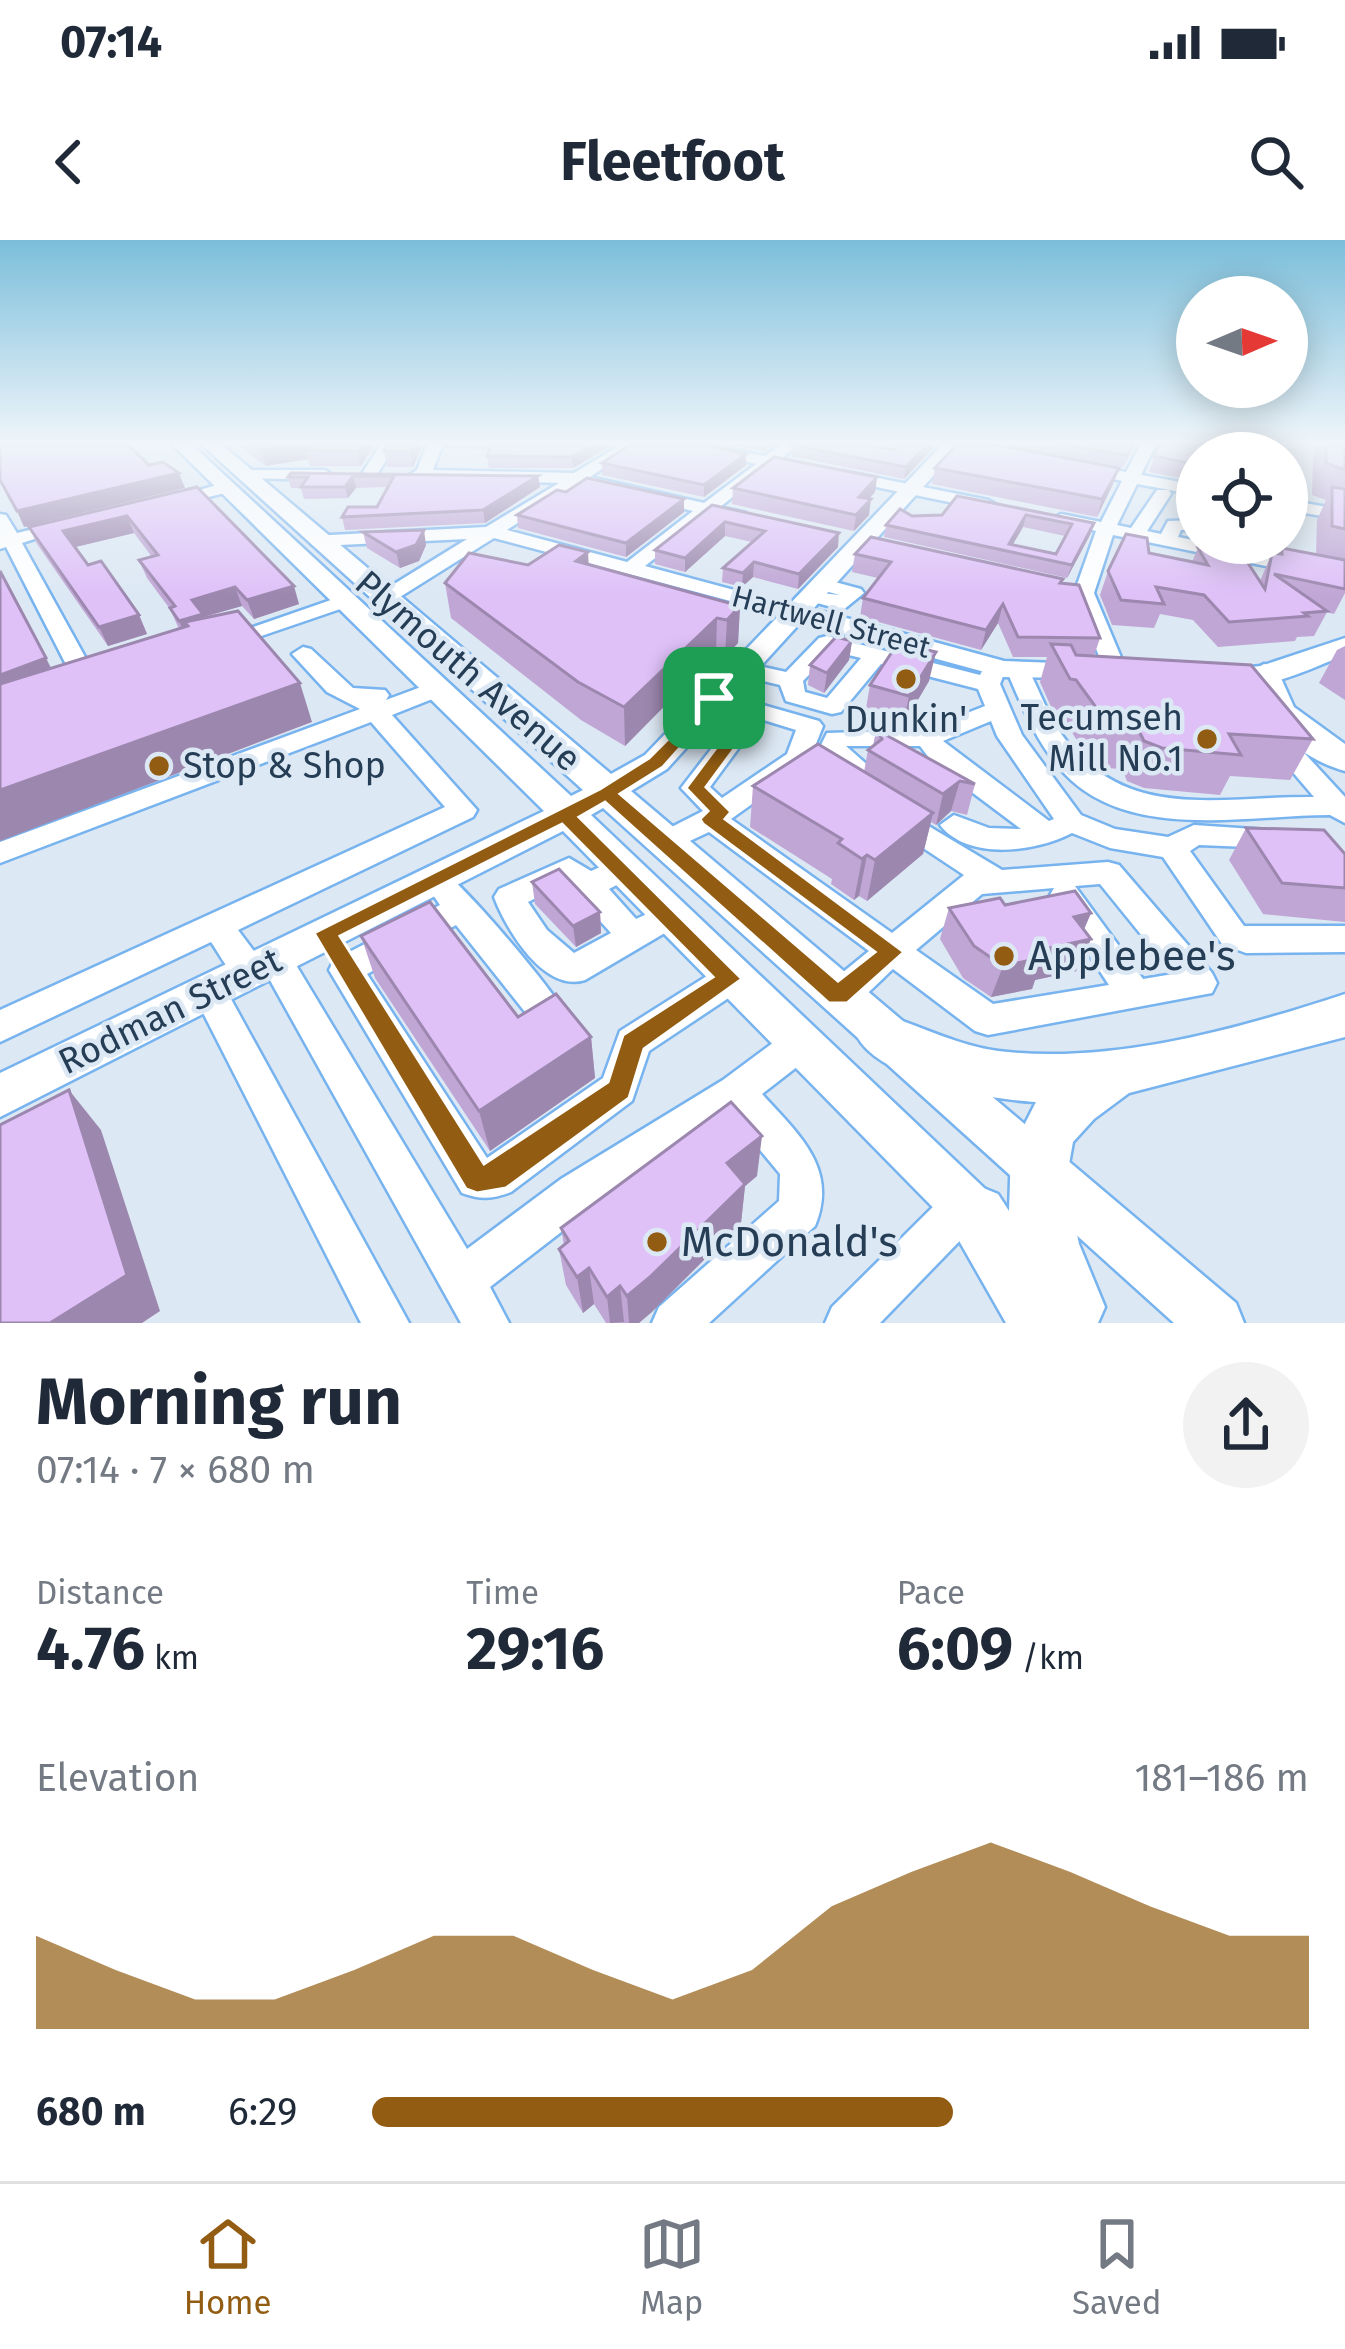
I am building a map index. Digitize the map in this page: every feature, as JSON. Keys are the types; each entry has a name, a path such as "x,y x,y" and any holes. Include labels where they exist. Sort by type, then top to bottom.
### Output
{"highway":[{"path":"1233,675 1267,690 1288,720 1345,759"},
{"path":"883,1036 946,1063 1021,1081 1072,1081 1146,1067 1345,1015"},
{"path":"1068,1318 1044,1232 1037,1171 1045,1133 1067,1106 1099,1085 1146,1067"},
{"path":"971,1210 1068,1318"}],"main road":[{"name":"Plymouth Avenue","path":"249,495 565,815 604,877 669,916 971,1210"},
{"name":"Plymouth Avenue","path":"255,495 397,591 607,793 1216,1323"},
{"name":"Rodman Street","path":"0,1096 262,965 336,951 450,893 565,815 656,762 904,495"},
{"name":"Hartwell Street","path":"808,597 870,647 999,682 1127,674"},
{"path":"1233,675 1345,646"}],"street":[{"path":"140,508 188,495"},
{"path":"397,591 549,495"},
{"path":"647,495 757,521"},
{"path":"631,568 724,495"},
{"path":"893,495 1017,510"},
{"path":"1120,537 1129,495"},
{"path":"1127,674 1075,592 1162,495"},
{"path":"902,497 925,510 932,500"},
{"path":"1308,509 1345,515"},
{"path":"1040,515 1176,550"},
{"path":"0,519 5,541 87,684"},
{"path":"5,541 97,519"},
{"path":"1167,542 1176,525"},
{"name":"Hartwell Street","path":"318,540 494,532 631,568 808,597"},
{"path":"1120,537 1176,546"},
{"path":"1308,563 1344,577"},
{"path":"1221,564 1240,571"},
{"path":"397,591 451,580"},
{"path":"188,652 348,600"},
{"path":"827,643 870,647 832,706 794,696 791,680 827,643"},
{"path":"0,1027 463,810 367,705 339,692 303,654"},
{"path":"742,669 791,680"},
{"path":"1233,675 1261,721 1343,808"},
{"path":"999,682 1030,705 1094,788 1124,803 1343,808"},
{"path":"865,790 832,749 836,738 927,738 999,682"},
{"path":"999,682 1010,736 1059,828"},
{"path":"0,853 432,683"},
{"path":"664,842 716,815 799,758 810,726 714,698"},
{"path":"754,710 695,788 716,815 892,952 988,1020 1200,982 1108,873 974,883 892,952 838,996"},
{"path":"927,738 942,757 1059,828 1172,848 1195,835 1297,839"},
{"path":"799,758 865,790 996,881"},
{"path":"954,825 982,839 1008,843 1059,828"},
{"path":"1172,848 1234,935 1246,940 1345,939"},
{"path":"633,937 604,877 569,869 510,897 515,912 550,956 573,970 633,937 669,916"},
{"path":"1053,877 1134,994"},
{"path":"450,893 550,1016"},
{"path":"217,926 262,965 464,1280 486,1323"},
{"path":"336,951 477,1179 496,1178 620,1090 633,1042 730,979"},
{"path":"209,992 386,1323"},
{"path":"464,1280 576,1194 736,1092 798,1045"},
{"path":"675,1323 800,1211 801,1168 736,1092"},
{"path":"848,1323 971,1210"}],"building":[{"path":"8,495 87,495 17,511"},
{"path":"165,495 204,495 294,586 247,600 235,587 192,600 203,614 179,621 170,608 175,606 139,560 158,555 127,516 63,531 88,565 101,561 139,615 99,627 29,527"},
{"path":"384,495 508,495 483,510 342,517 348,507 377,507"},
{"path":"550,495 663,495 684,499 626,543 517,515"},
{"path":"763,495 861,495 871,499 856,515"},
{"path":"1332,495 1345,495 1345,529 1332,526"},
{"path":"957,496 1094,523 1072,565 886,525 900,509 912,516 942,515","holes":["1026,515 1072,524 1056,554 1009,544"]},
{"path":"712,505 839,533 799,574 754,562 743,573 723,568 765,531 725,522 685,558 655,550"},
{"path":"424,530 416,545 396,552 363,532"},
{"path":"1126,534 1147,538 1149,553 1176,558 1176,564 1249,564 1265,589 1270,564 1308,564 1308,553 1345,560 1345,589 1274,574 1327,611 1229,622 1204,595 1156,587 1164,604 1121,600 1108,571"},
{"path":"871,537 1079,585 1100,638 1018,637 1003,604 986,630 863,598 891,562 855,554"},
{"path":"559,545 588,552 576,561 740,606 727,620 717,618 624,707 578,682 445,583 469,553 528,565"},
{"path":"0,571 46,658 0,675"},
{"path":"238,611 300,683 0,790 0,684 188,626 185,622"},
{"path":"836,637 852,641 827,673 810,665"},
{"path":"898,643 936,652 909,696 870,685"},
{"path":"1051,644 1071,645 1076,655 1251,665 1313,739 1229,734 1241,755 1162,748 1144,741 1138,729 1118,728 1103,717 1076,680 1070,679"},
{"path":"877,730 975,784 960,781 943,794 868,750 882,739"},
{"path":"818,744 933,813 875,860 867,855 862,859 838,843 842,839 753,786"},
{"path":"1246,828 1324,830 1345,854 1345,888 1282,883"},
{"path":"559,869 600,912 573,926 532,882"},
{"path":"1075,891 1091,913 1074,917 1091,939 1040,950 1045,957 1003,966 974,946 949,908 1000,898 1005,905"},
{"path":"430,902 518,1017 556,994 591,1037 479,1111 361,936"},
{"path":"69,1090 127,1275 50,1323 0,1323 0,1125"},
{"path":"731,1102 762,1136 727,1163 745,1184 627,1296 620,1286 607,1297 589,1268 577,1277 559,1249 569,1241 561,1228"}],"place":[{"name":"Dunkin'","path":"906,679"},
{"name":"Tecumseh Mill No.1","path":"1207,739"},
{"name":"Stop & Shop","path":"159,766"},
{"name":"Applebee's","path":"1004,956"},
{"name":"McDonald's","path":"657,1242"}],"route":[{"path":"714,698 656,762 607,793 326,933 477,1179 496,1178 620,1090 633,1042 730,979 565,815 607,793 838,996 892,952 711,819 721,812 695,788 754,710 714,698"}]}
